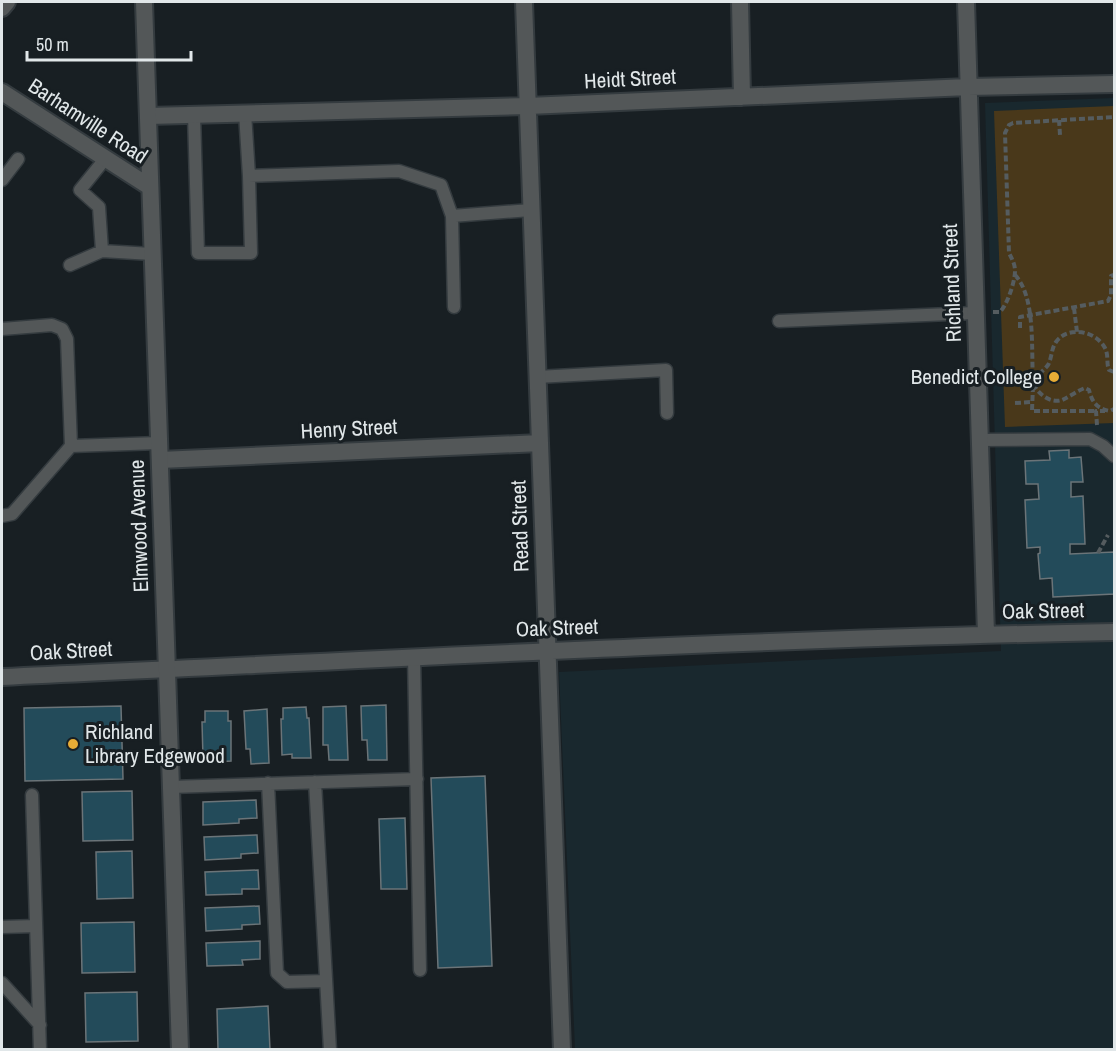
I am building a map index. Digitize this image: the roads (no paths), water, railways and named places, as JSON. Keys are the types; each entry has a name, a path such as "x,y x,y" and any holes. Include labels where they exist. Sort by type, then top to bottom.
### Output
{"street":[{"path":"2,8 7,2"},
{"name":"Elmwood Avenue","path":"144,2 180,1050"},
{"name":"Read Street","path":"524,2 562,1050"},
{"path":"740,2 742,97"},
{"name":"Richland Street","path":"966,2 986,634"},
{"name":"Heidt Street","path":"148,116 528,106 968,87 1114,84"},
{"name":"Barhamville Road","path":"2,92 150,188"},
{"name":"Henry Street","path":"160,460 540,443"},
{"name":"Oak Street","path":"2,677 548,651 986,634 1114,632"}],"lane":[{"path":"194,114 198,253 251,253 245,113"},
{"path":"2,180 18,159"},
{"path":"102,251 99,207 80,190 105,159"},
{"path":"249,176 399,171 441,185 452,216 454,307"},
{"path":"452,216 531,210"},
{"path":"70,266 102,251 152,254"},
{"path":"779,321 975,313"},
{"path":"2,329 52,325 62,329 68,339 71,446 12,514 2,516"},
{"path":"537,377 666,370 667,413"},
{"path":"979,440 1090,439 1103,446 1114,456"},
{"path":"71,446 159,443"},
{"path":"414,657 420,970"},
{"path":"171,787 417,779"},
{"path":"315,782 330,1050"},
{"path":"268,783 277,972 287,982 326,981"},
{"path":"32,795 40,1050"},
{"path":"2,927 36,926"},
{"path":"2,983 39,1025"}],"place":[{"name":"Benedict College","path":"1054,377"},
{"name":"Richland Library Edgewood","path":"73,744"}]}
